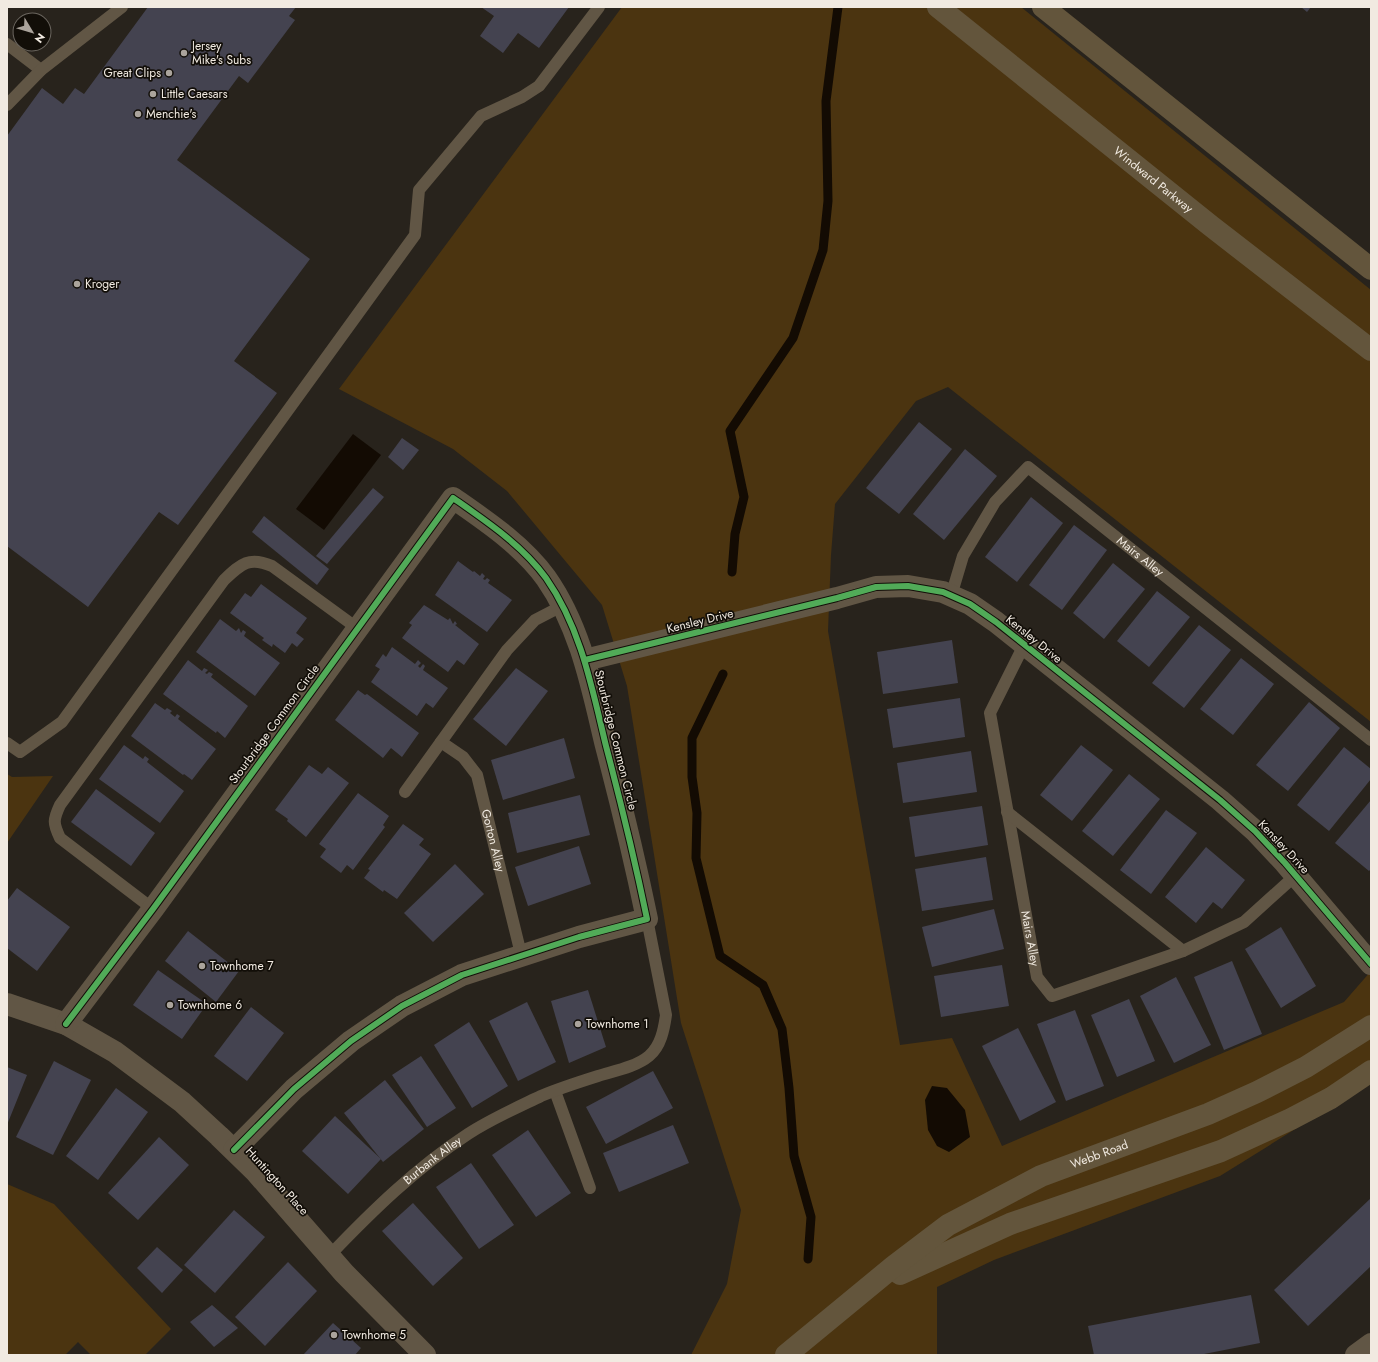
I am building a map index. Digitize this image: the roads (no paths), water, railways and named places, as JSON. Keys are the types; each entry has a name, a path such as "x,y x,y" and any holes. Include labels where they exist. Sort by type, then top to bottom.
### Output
{"street":[{"name":"Windward Parkway","path":"938,7 1211,226 1371,350"},
{"path":"1043,7 1371,269"},
{"name":"Stourbridge Common Circle","path":"66,1024 153,909 453,498 489,523 521,551 546,578 568,618 585,660 634,855 647,919"},
{"name":"Kensley Drive","path":"585,660 876,587 908,586 943,592 970,604 1220,800 1255,831 1296,875 1371,964"},
{"path":"234,1150 294,1089 351,1041 402,1006 462,975 521,954 647,919"},
{"name":"Huntington Place","path":"7,1004 66,1024 115,1052 182,1102 255,1171 330,1256 425,1355"},
{"name":"Webb Road","path":"786,1355 843,1310 894,1266 948,1226 996,1199 1041,1176 1208,1114 1257,1092 1306,1068 1371,1026"},
{"name":"Webb Road","path":"843,1310 900,1274 1010,1224 1221,1151 1260,1134 1331,1098 1371,1071"},
{"path":"1356,1355 1371,1344"}],"lane":[{"path":"7,105 41,70 122,7"},
{"path":"7,743 20,752 62,722 416,235 419,190 481,116 522,97 539,86 599,7"},
{"path":"7,44 41,70"},
{"name":"Mairs Alley","path":"951,596 963,556 995,502 1028,467 1371,740"},
{"path":"153,909 60,838 55,828 54,818 60,805 224,580 236,569 248,562 260,561 272,566 357,628"},
{"path":"405,792 506,650 535,620 562,606"},
{"name":"Mairs Alley","path":"1024,645 990,713 1037,977 1052,996 1183,951 1244,922 1296,875"},
{"name":"Gorton Alley","path":"441,742 463,757 477,775 521,954"},
{"path":"1007,812 1183,951"},
{"name":"Burbank Alley","path":"330,1256 368,1215 435,1156 469,1133 507,1112 555,1091 636,1064 650,1056 658,1045 664,1030 666,1015 647,919"},
{"path":"555,1091 590,1188"}],"waterway":[{"path":"732,572 735,534 744,497 730,431 793,338 823,250 828,201 826,101 838,7"},
{"path":"723,674 692,738 692,777 697,813 696,858 720,956 763,985 782,1029 789,1088 794,1156 811,1217 808,1259"}],"place":[{"name":"Jersey Mike's Subs","path":"184,53"},
{"name":"Great Clips","path":"169,73"},
{"name":"Little Caesars","path":"153,94"},
{"name":"Menchie's","path":"138,114"},
{"name":"Kroger","path":"77,284"},
{"name":"Townhome 7","path":"202,966"},
{"name":"Townhome 6","path":"170,1005"},
{"name":"Townhome 1","path":"578,1024"},
{"name":"Townhome 5","path":"334,1335"}]}
